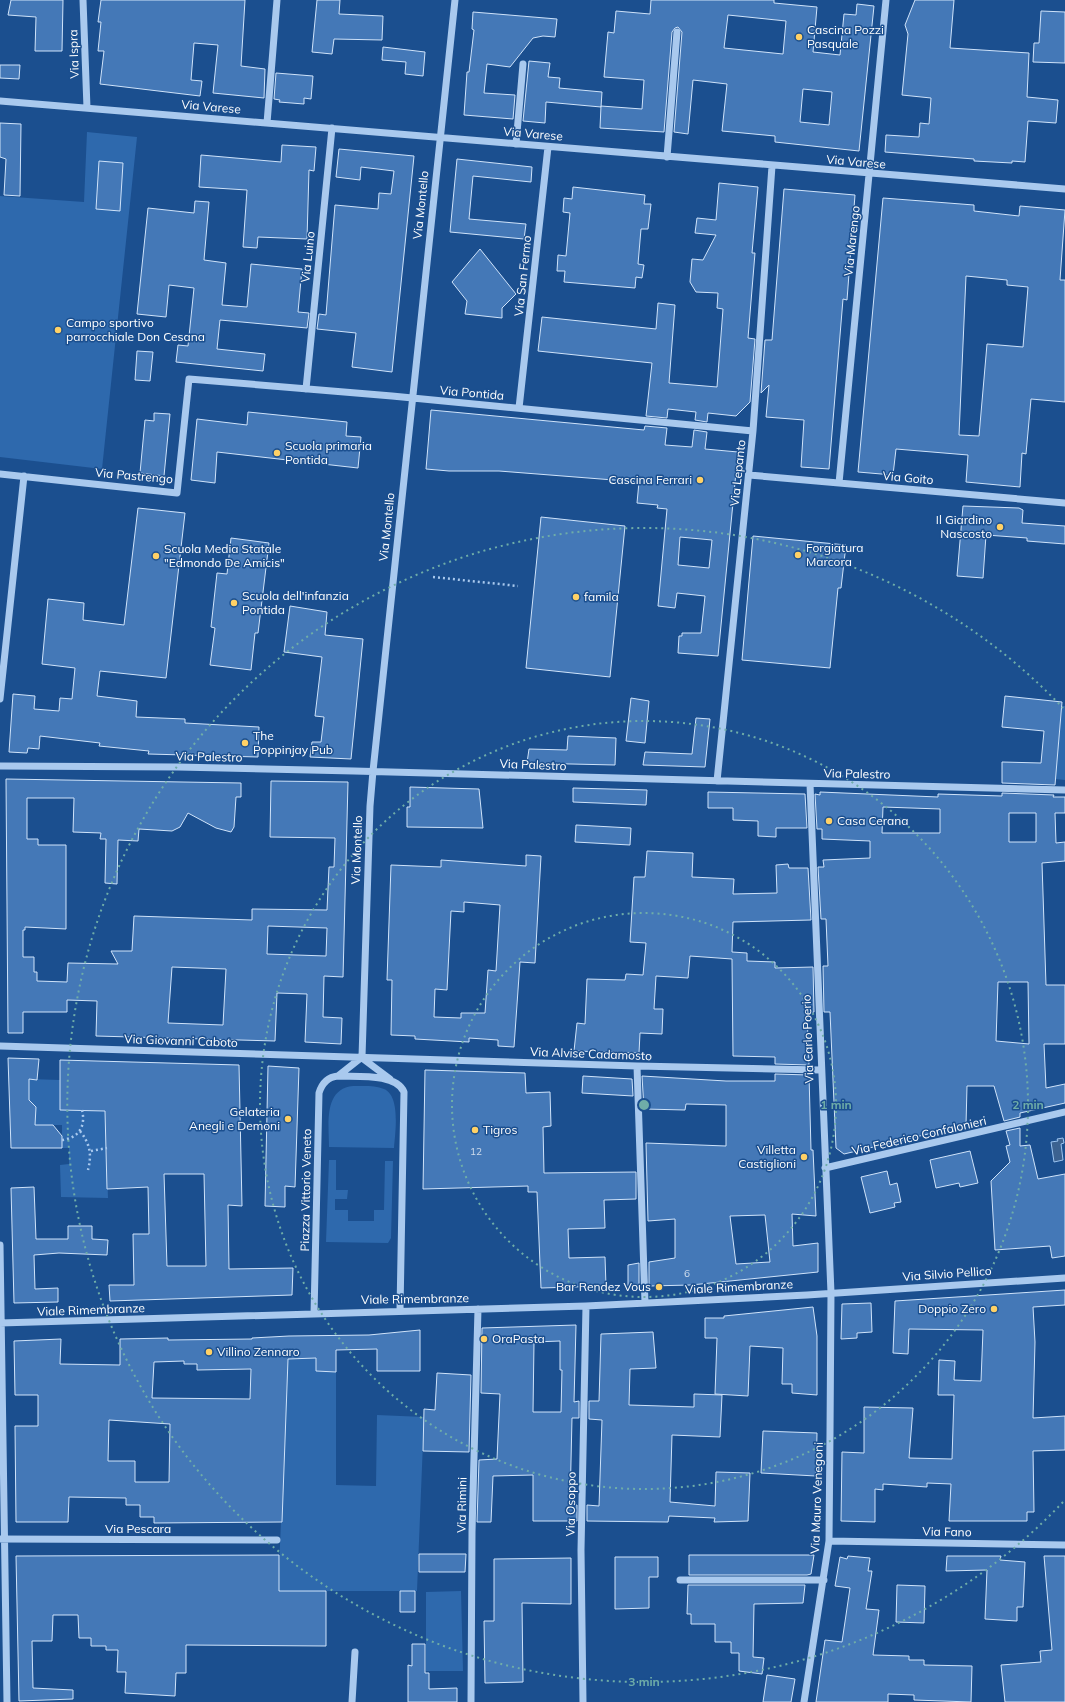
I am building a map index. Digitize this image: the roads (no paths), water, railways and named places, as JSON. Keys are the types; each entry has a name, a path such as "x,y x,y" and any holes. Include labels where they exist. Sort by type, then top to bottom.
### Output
{"street":[{"name":"Via Ispra","path":"83,0 87,108"},
{"path":"267,123 277,0"},
{"name":"Via Montello","path":"362,1057 370,806 373,771 455,0"},
{"name":"Via Marengo","path":"839,483 886,0"},
{"path":"667,157 677,32"},
{"path":"516,144 522,64"},
{"name":"Via Varese","path":"0,101 772,166 1065,189"},
{"name":"Via Luino","path":"306,388 332,128"},
{"name":"Via San Fermo","path":"519,408 548,147"},
{"name":"Via Lepanto","path":"717,781 753,431 772,166"},
{"name":"Via Pontida","path":"188,378 753,431"},
{"name":"Via Pastrengo","path":"0,474 177,493 188,378"},
{"name":"Via Goito","path":"749,475 1065,503"},
{"path":"0,699 24,476"},
{"name":"Via Palestro","path":"0,766 178,767 373,771 1065,790"},
{"name":"Via Carlo Poerio","path":"810,784 820,1070 831,1293"},
{"name":"Via Giovanni Caboto","path":"0,1046 362,1057"},
{"path":"362,1057 400,1085 405,1097 400,1310"},
{"name":"Via Alvise Cadamosto","path":"362,1057 820,1070"},
{"name":"Piazza Vittorio Veneto","path":"314,1314 319,1093 325,1082 338,1076 362,1057"},
{"path":"638,1066 645,1303"},
{"path":"338,1076 390,1079"},
{"name":"Via Federico Confalonieri","path":"825,1168 1065,1112"},
{"path":"0,1245 2,1539 7,1702"},
{"name":"Via Silvio Pellico","path":"831,1293 1065,1278"},
{"name":"Viale Rimembranze","path":"1,1323 400,1310 586,1306 831,1293"},
{"name":"Via Mauro Venegoni","path":"804,1702 829,1541 831,1293"},
{"name":"Via Osoppo","path":"583,1702 581,1550 586,1306"},
{"name":"Via Rimini","path":"471,1702 472,1532 478,1308"},
{"name":"Via Pescara","path":"2,1539 277,1540"},
{"name":"Via Fano","path":"829,1541 1065,1545"},
{"path":"680,1580 824,1580"},
{"path":"352,1702 355,1652"}],"place":[{"name":"Cascina Pozzi Pasquale","path":"799,37"},
{"name":"Campo sportivo parrocchiale Don Cesana","path":"58,330"},
{"name":"Scuola primaria Pontida","path":"277,453"},
{"name":"Cascina Ferrari","path":"700,480"},
{"name":"Il Giardino Nascosto","path":"1000,527"},
{"name":"Forgiatura Marcora","path":"798,555"},
{"name":"Scuola Media Statale \"Edmondo De Amicis\"","path":"156,556"},
{"name":"famila","path":"576,597"},
{"name":"Scuola dell'infanzia Pontida","path":"234,603"},
{"name":"The Poppinjay Pub","path":"245,743"},
{"name":"Casa Cerana","path":"829,821"},
{"name":"Gelateria Anegli e Demoni","path":"288,1119"},
{"name":"Tigros","path":"475,1130"},
{"name":"Villetta Castiglioni","path":"804,1157"},
{"name":"Bar Rendez Vous","path":"659,1287"},
{"name":"Doppio Zero","path":"994,1309"},
{"name":"OraPasta","path":"484,1339"},
{"name":"Villino Zennaro","path":"209,1352"}]}
